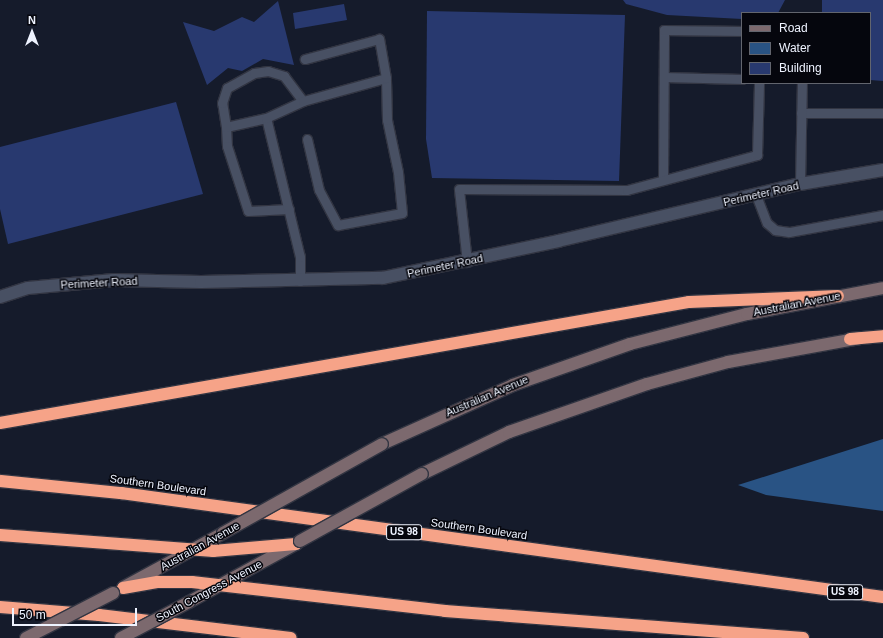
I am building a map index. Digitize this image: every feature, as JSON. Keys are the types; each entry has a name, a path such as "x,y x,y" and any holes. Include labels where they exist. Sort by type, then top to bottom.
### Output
{"highway":[{"path":"0,423 689,302 838,296"},
{"path":"850,339 883,335"},
{"name":"Southern Boulevard","path":"0,481 129,494 883,597"},
{"path":"0,535 192,550 244,550 298,543"},
{"path":"118,590 169,582 509,617 803,638"},
{"path":"0,607 99,615 291,638"}],"main road":[{"name":"Australian Avenue","path":"118,590 382,444 512,385 607,351 703,324 883,288"},
{"path":"298,543 460,456 509,432 647,384 728,362 850,339"},
{"name":"South Congress Avenue","path":"121,638 298,543"},
{"path":"26,638 118,590"}],"street":[{"name":"Perimeter Road","path":"0,297 28,288 114,280 300,281 383,278 467,262 800,184 883,170"}],"lane":[{"path":"663,180 664,30 741,31"},
{"path":"305,59 379,39 386,78 387,120 398,172 402,213 338,225 319,190 307,140"},
{"path":"289,209 248,211 228,146 222,103 227,88 254,73 268,71 284,76 303,101"},
{"path":"664,77 741,79"},
{"path":"226,127 266,118 303,101 386,78"},
{"path":"467,262 459,189 627,190 757,155 759,84"},
{"path":"800,184 802,84"},
{"path":"801,113 883,113"},
{"path":"266,118 300,258 300,281"},
{"path":"756,195 767,223 775,230 789,232 883,215"}],"water":[{"path":"883,439 883,511 766,495 738,485"}],"building":[{"path":"623,0 785,0 779,12 741,12 741,19 667,15 626,4"},
{"path":"822,0 883,0 883,81 871,80 871,12 822,12"},
{"path":"278,1 294,65 263,59 242,71 228,68 207,85 183,22 214,31 242,17 254,22"},
{"path":"344,4 347,20 295,29 293,13"},
{"path":"427,11 625,15 619,181 432,178 426,139"},
{"path":"176,102 203,194 8,244 0,209 0,147"}]}
